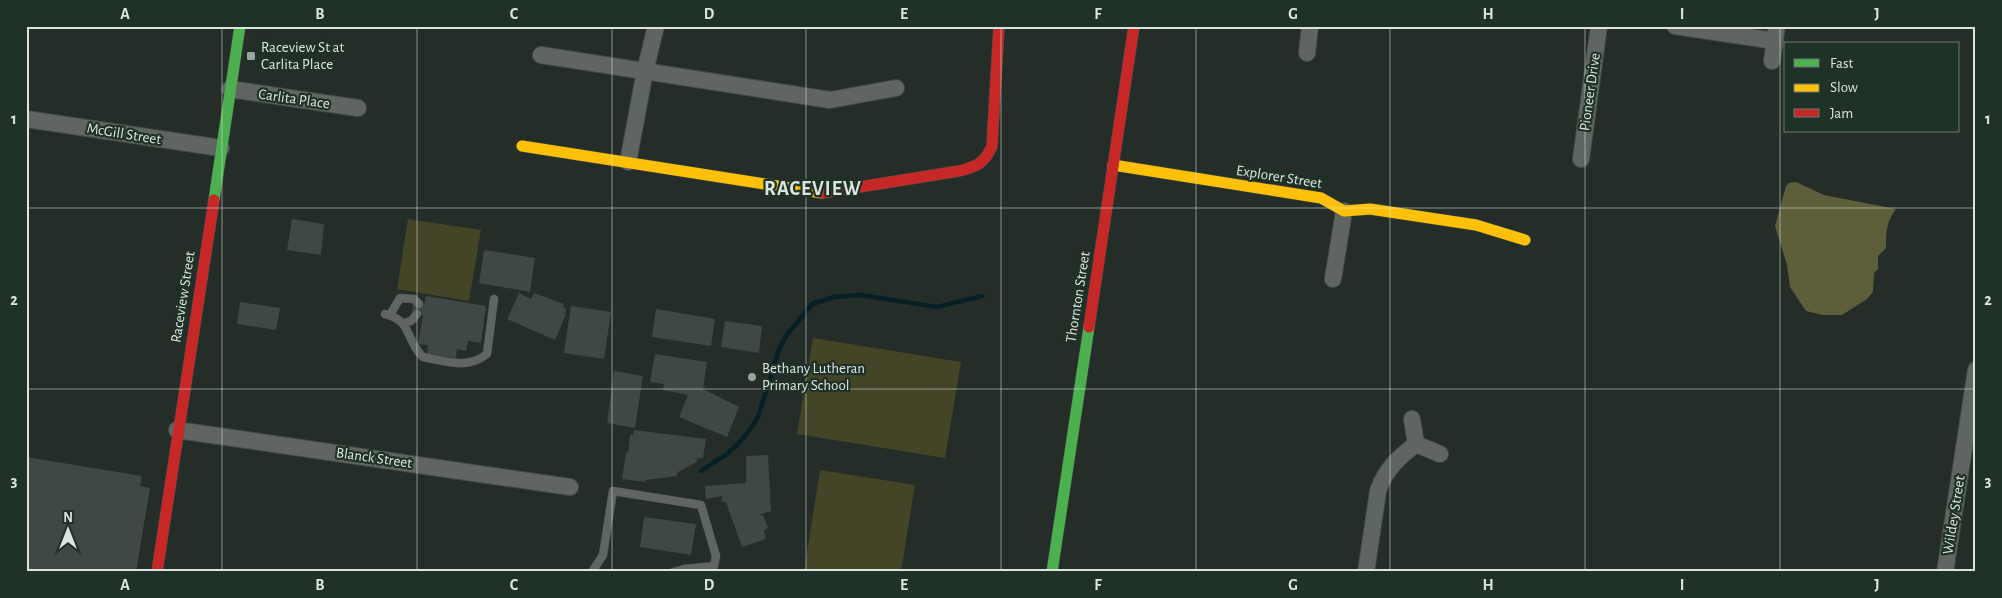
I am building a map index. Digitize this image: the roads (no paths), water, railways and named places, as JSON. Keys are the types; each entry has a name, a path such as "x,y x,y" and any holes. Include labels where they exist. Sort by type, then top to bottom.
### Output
{"street":[{"name":"Raceview Street","path":"157,572 177,430 240,26"},
{"path":"628,162 644,71 656,26"},
{"path":"522,146 818,194 959,171 980,165 988,158 992,146 999,26"},
{"name":"Thornton Street","path":"1052,572 1134,26"},
{"path":"1306,53 1310,26"},
{"name":"Pioneer Drive","path":"1581,159 1599,26"},
{"path":"1676,26 1776,34 1772,61"},
{"path":"541,55 830,100 896,88"},
{"name":"Carlita Place","path":"230,89 358,108"},
{"name":"McGill Street","path":"26,119 221,148"},
{"name":"Explorer Street","path":"1113,166 1321,198 1344,211"},
{"path":"1333,279 1344,211 1370,209 1476,225 1525,240"},
{"name":"Wildey Street","path":"1945,572 1976,370"},
{"path":"1412,419 1416,444"},
{"name":"Blanck Street","path":"177,430 570,487"},
{"path":"1416,444 1440,454"},
{"path":"1366,572 1378,492 1382,479 1400,457 1416,444"}],"lane":[{"path":"419,304 414,299 400,298 387,315 395,316 404,323 412,342 423,357 465,364 472,363 487,354 494,299"},
{"path":"404,323 411,321 417,314"},
{"path":"592,572 603,555 613,491 701,505 716,556 714,566 684,568 673,572"}],"waterway":[{"path":"701,471 727,454 738,444 758,417 779,349 786,336 812,304 834,297 861,295 937,307 982,296"}],"place":[{"name":"Raceview St at Carlita Place","path":"251,56"},
{"name":"Bethany Lutheran Primary School","path":"752,377"}],"district":[{"name":"RACEVIEW","path":"813,189"}]}
